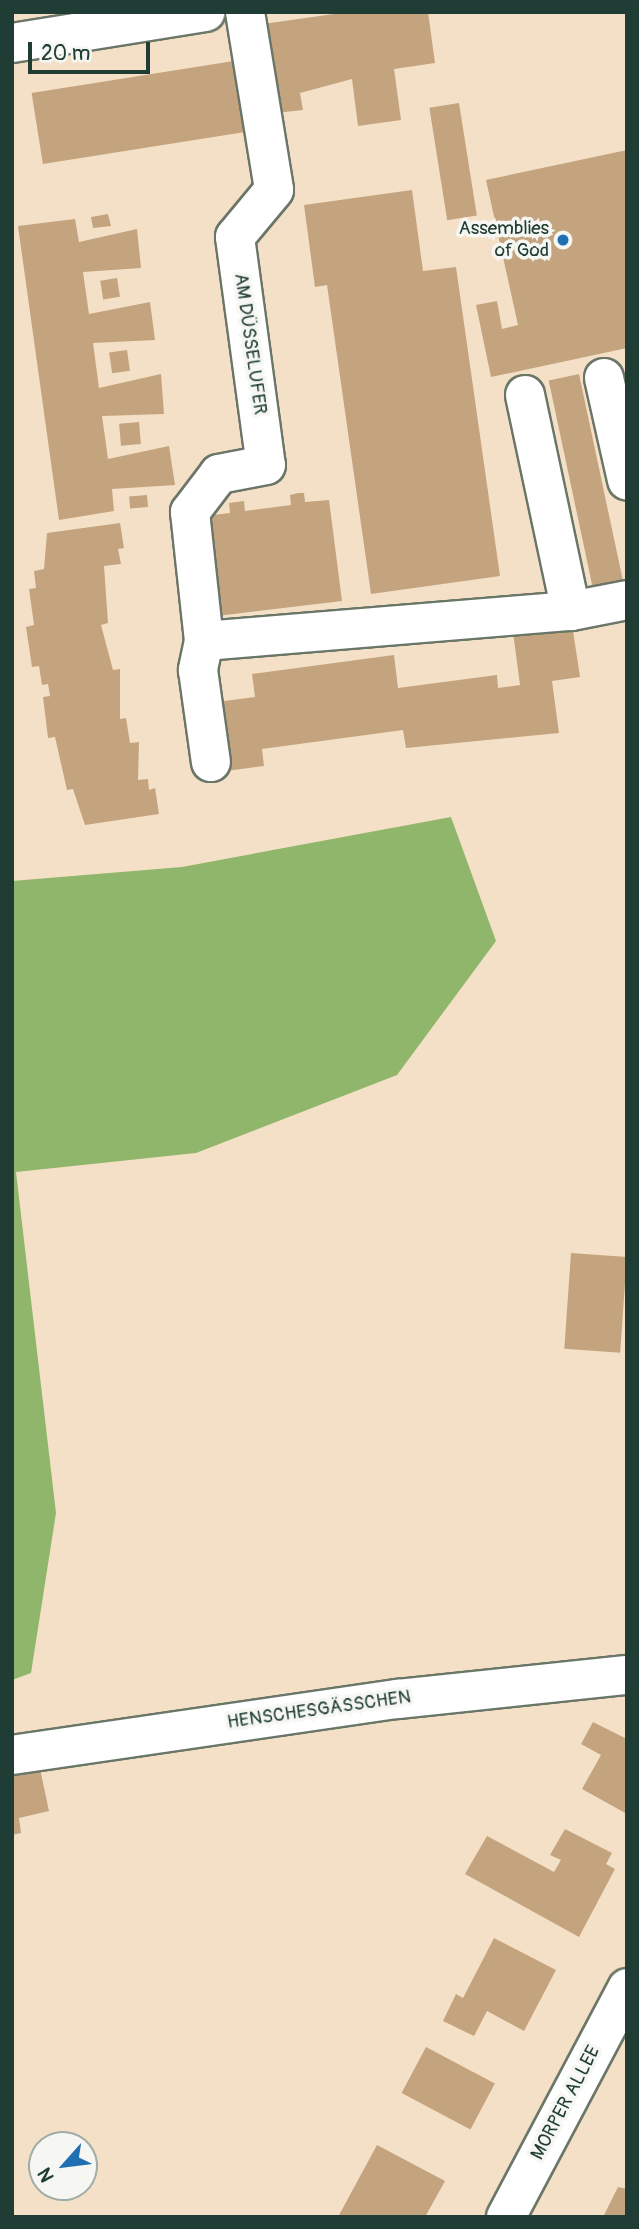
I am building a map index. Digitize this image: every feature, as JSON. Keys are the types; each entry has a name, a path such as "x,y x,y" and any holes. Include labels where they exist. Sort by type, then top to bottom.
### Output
{"street":[{"path":"12,43 206,12"},
{"name":"AM DÜSSELUFER","path":"211,762 198,670 204,640 190,512 219,474 267,465 236,237 274,190 245,12"},
{"path":"604,377 627,480"},
{"path":"525,395 571,611"},
{"path":"204,640 571,611 627,600"},
{"name":"HENSCHESGÄSSCHEN","path":"12,1755 398,1699 627,1675"},
{"name":"MORPER ALLEE","path":"506,2217 627,1989"}],"green space":[{"path":"451,817 496,941 397,1075 196,1153 16,1172 56,1513 31,1673 12,1680 12,881 182,867"}],"building":[{"path":"348,12 428,12 435,63 394,69 401,120 358,126 352,79 300,93 303,110 276,113 263,24"},
{"path":"240,60 251,131 43,164 32,93"},
{"path":"459,103 477,216 447,220 429,108"},
{"name":"Assemblies of God","path":"627,150 627,348 491,377 476,305 497,301 502,329 518,325 486,180"},
{"path":"412,190 423,271 456,267 500,576 371,594 327,285 315,287 304,205"},
{"path":"108,214 111,226 93,228 91,217"},
{"path":"75,219 79,242 137,229 141,268 83,272 89,314 150,302 155,340 93,343 99,388 161,374 164,414 102,416 108,459 169,446 175,485 112,489 114,511 59,520 18,226"},
{"path":"117,278 120,297 103,299 100,281"},
{"path":"127,350 130,371 112,373 109,353"},
{"path":"579,374 623,583 593,590 549,380"},
{"path":"139,422 141,444 121,446 119,424"},
{"path":"304,493 305,502 329,500 342,601 217,616 205,516 230,513 229,503 244,501 245,511 291,505 290,495"},
{"path":"147,495 148,507 130,509 129,497"},
{"path":"120,523 124,548 118,549 121,564 104,566 108,623 101,625 113,670 120,669 120,719 126,718 130,743 139,742 138,780 148,779 149,790 155,788 159,814 85,825 73,789 67,790 55,737 48,738 43,697 50,696 48,684 42,685 39,666 32,667 26,627 34,625 29,589 36,588 34,571 44,569 47,533"},
{"path":"572,624 580,677 552,681 559,733 406,748 403,730 262,749 264,766 226,771 217,702 255,697 252,674 394,655 398,688 497,675 498,688 520,685 513,632"},
{"path":"571,1253 627,1257 620,1353 564,1349"},
{"path":"593,1722 627,1739 627,1814 582,1789 601,1755 581,1744"},
{"path":"39,1764 49,1811 19,1818 21,1833 12,1835 12,1769"},
{"path":"565,1829 612,1853 606,1864 615,1869 579,1937 465,1874 487,1836 554,1872 561,1860 550,1855"},
{"path":"494,1938 556,1970 524,2031 487,2011 474,2036 443,2021 456,1994 463,1998"},
{"path":"426,2047 495,2084 470,2130 402,2093"},
{"path":"377,2145 445,2181 425,2217 338,2217"},
{"path":"618,2187 627,2189 627,2217 603,2217"}],"place":[{"name":"Assemblies of God","path":"563,240"}]}
